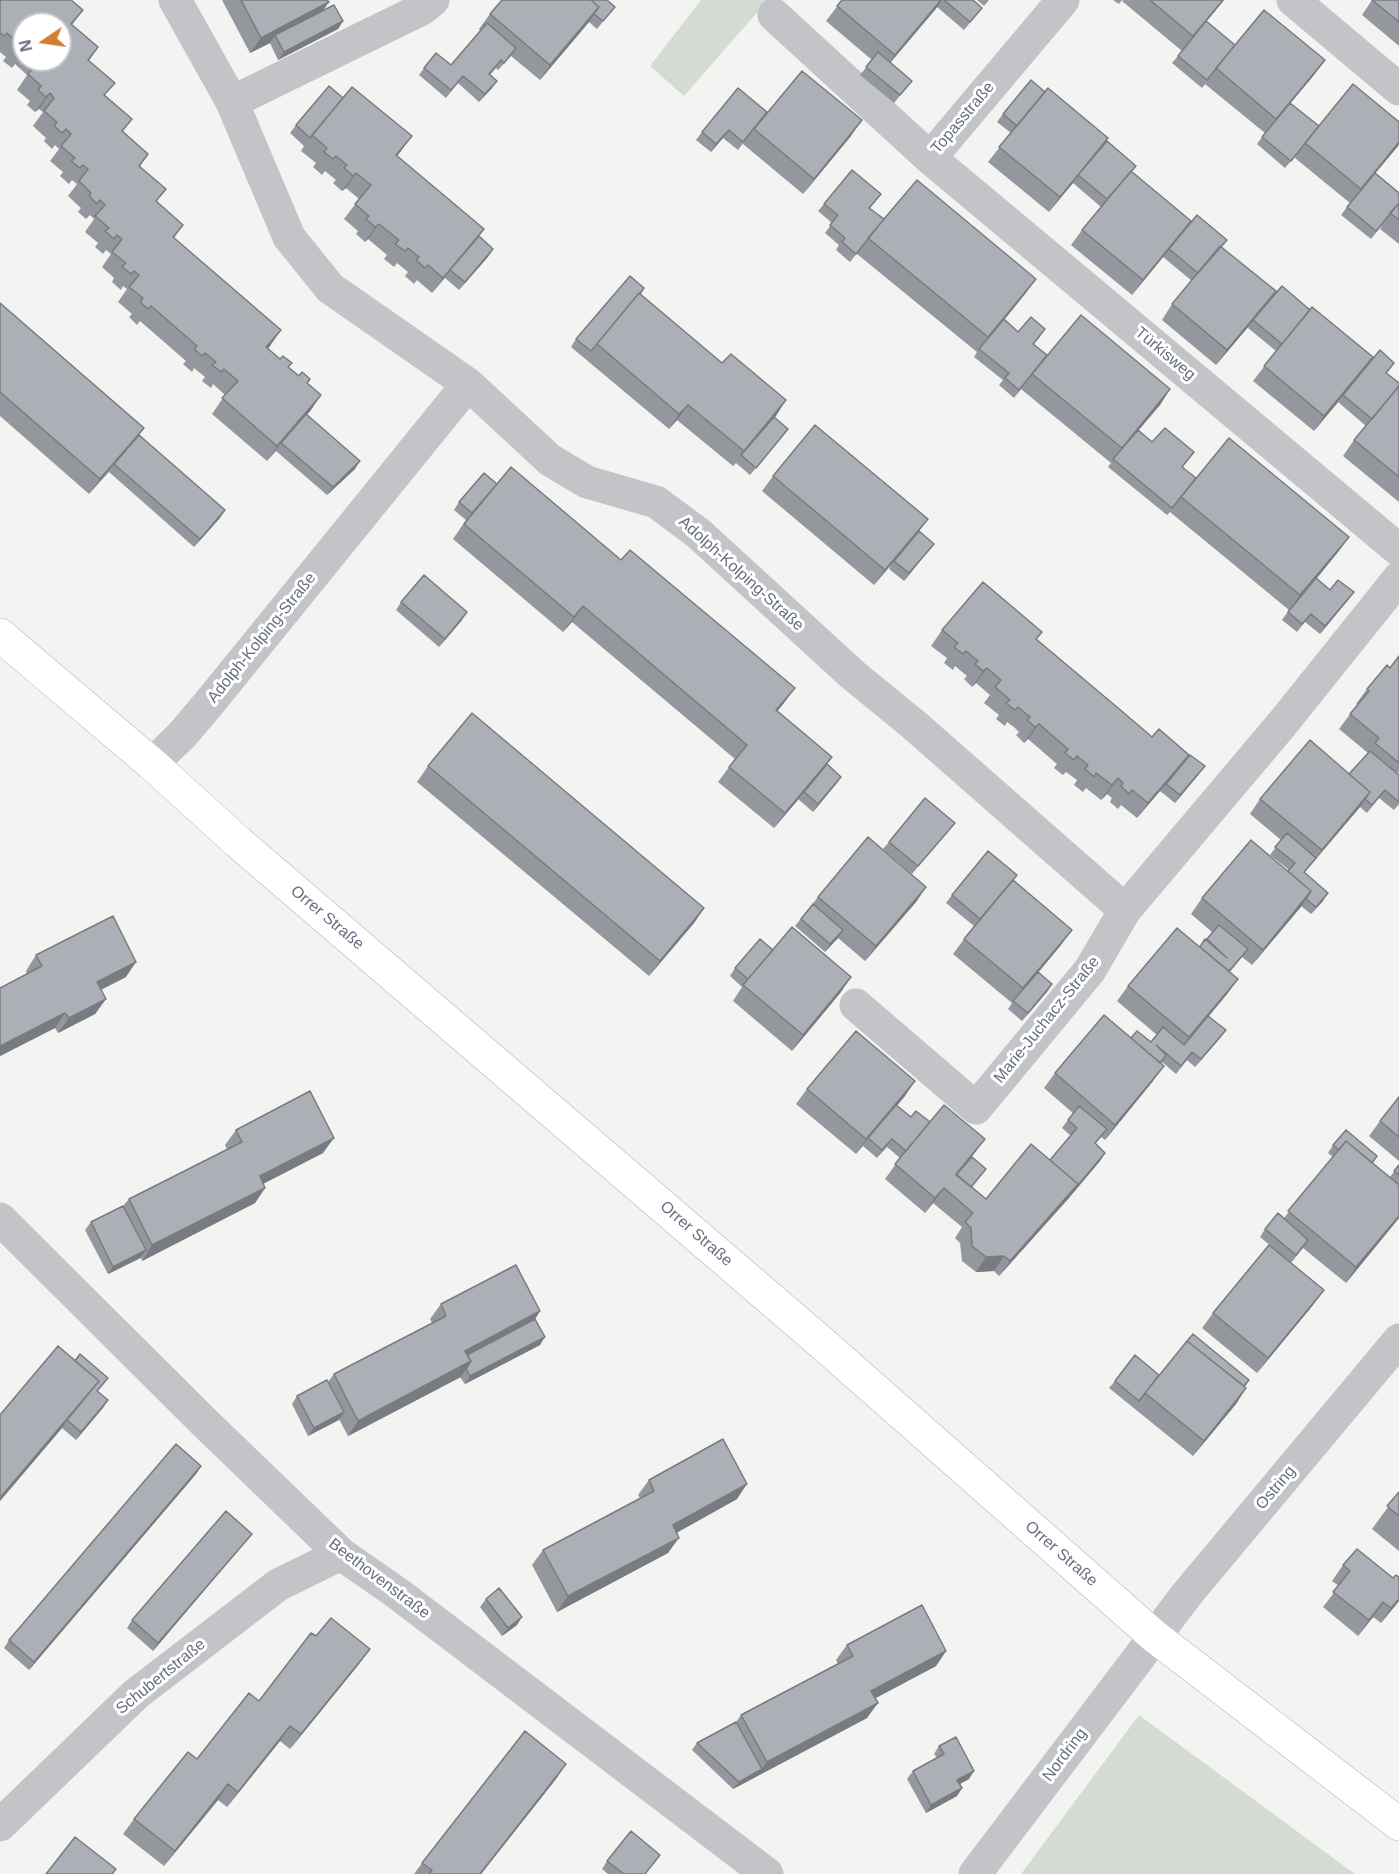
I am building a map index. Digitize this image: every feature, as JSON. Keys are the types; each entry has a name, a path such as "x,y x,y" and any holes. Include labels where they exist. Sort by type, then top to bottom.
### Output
{"street":[{"path":"175,0 232,102 289,237 330,288 468,384"},
{"path":"232,102 423,9 434,0"},
{"name":"Topasstraße","path":"774,15 930,158 1063,0"},
{"path":"1293,0 1399,89"},
{"name":"Türkisweg","path":"930,158 1399,550"},
{"name":"Adolph-Kolping-Straße","path":"152,764 182,735 210,702 468,384 550,460 587,482 656,502 698,533 853,675 913,724 1125,910"},
{"name":"Marie-Juchacz-Straße","path":"856,1005 976,1108 1090,970 1125,910 1282,724 1399,578"},
{"name":"Orrer Straße","path":"0,635 152,764 247,850 815,1336 1154,1636 1399,1824"},
{"name":"Beethovenstraße","path":"0,1219 341,1554 397,1593 767,1874"},
{"name":"Ostring","path":"1154,1636 1187,1594 1395,1351"},
{"name":"Schubertstraße","path":"0,1825 136,1695 278,1586 341,1554"},
{"name":"Nordring","path":"975,1874 1154,1636"}],"shaded area":[{"path":"701,0 768,0 684,96 650,66"},
{"path":"1139,1715 1355,1874 1021,1874"}],"building":[{"path":"0,0 71,0 83,10 72,23 72,12 12,12 12,38 7,33 4,36 0,33"},
{"path":"241,0 327,0 329,2 261,38"},
{"path":"502,0 591,0 599,7 550,65 490,14"},
{"path":"591,0 607,0 615,7 603,21 594,14 599,7"},
{"path":"842,0 941,0 895,55 837,6"},
{"path":"944,0 973,0 982,8 970,22"},
{"path":"1150,0 1223,0 1193,36"},
{"path":"1372,0 1399,0 1399,22"},
{"path":"334,5 343,21 284,52 275,35"},
{"path":"1264,10 1325,60 1276,119 1216,68"},
{"path":"1206,21 1235,45 1207,80 1178,56"},
{"path":"487,23 516,48 504,63 501,60 489,74 497,81 485,94 463,76 451,90 424,68 436,53 451,65"},
{"path":"72,25 98,47 88,60 115,83 104,95 132,119 122,131 148,154 139,166 166,189 156,201 183,225 173,237 281,330 266,347 280,359 283,356 292,363 288,367 299,376 302,372 310,379 307,383 321,395 277,446 222,398 238,381 224,369 221,372 212,365 216,362 205,353 202,356 194,349 197,346 151,306 148,309 140,302 143,298 129,287 139,275 134,271 131,274 122,267 126,263 112,252 122,239 117,235 114,239 105,231 109,228 95,216 105,205 100,200 97,204 89,196 91,193 79,181 88,169 83,165 80,168 71,161 75,158 61,146 71,134 66,129 62,133 54,126 57,122 44,111 54,98 50,93 46,97 38,90 41,86 28,74 30,72 72,72"},
{"path":"878,52 912,81 900,95 866,67"},
{"path":"802,71 862,120 814,179 754,129"},
{"path":"1031,80 1045,92 1017,126 1003,114"},
{"path":"1353,84 1399,122 1399,142 1361,189 1305,143"},
{"path":"329,86 343,98 310,138 296,125"},
{"path":"352,87 412,136 396,155 484,229 443,278 428,265 425,268 416,260 419,257 408,248 405,251 395,244 399,240 379,224 375,227 366,219 369,216 355,204 371,185 356,173 353,176 344,168 347,165 336,156 333,159 324,152 327,148 312,135"},
{"path":"738,88 767,112 743,142 729,130 716,144 702,132"},
{"path":"1048,88 1108,138 1060,197 999,147"},
{"path":"1290,103 1319,126 1291,161 1262,137"},
{"path":"1107,141 1136,166 1107,199 1078,175"},
{"path":"852,170 881,194 869,208 884,219 856,254 842,242 845,238 830,225 838,215 824,204"},
{"path":"1131,171 1191,221 1143,280 1082,230"},
{"path":"1375,173 1399,193 1399,203 1376,231 1347,207"},
{"path":"917,180 1036,279 988,337 868,238"},
{"path":"1399,203 1399,220 1390,213"},
{"path":"1197,215 1227,240 1198,273 1169,249"},
{"path":"479,236 493,249 465,282 450,270"},
{"path":"1220,246 1276,291 1227,350 1172,304"},
{"path":"630,276 644,288 591,351 576,339"},
{"path":"1282,286 1310,310 1282,344 1253,320"},
{"path":"639,293 722,363 731,354 786,400 744,451 688,405 679,414 597,344"},
{"path":"0,303 144,428 100,479 0,392"},
{"path":"1312,307 1373,357 1324,416 1264,366"},
{"path":"1081,315 1170,389 1122,448 1032,374"},
{"path":"1031,317 1045,329 1033,344 1047,355 1019,390 1005,378 1009,373 979,349 1004,319 1018,332"},
{"path":"1380,350 1394,363 1386,373 1399,383 1399,386 1372,419 1343,395"},
{"path":"1399,386 1399,477 1354,440"},
{"path":"306,414 360,461 333,487 281,443"},
{"path":"774,417 788,429 756,468 741,455"},
{"path":"815,425 928,519 885,570 773,476"},
{"path":"1165,428 1194,452 1182,467 1196,478 1172,508 1113,459 1138,430 1152,442"},
{"path":"139,435 225,510 200,539 114,464"},
{"path":"1229,438 1349,537 1300,595 1181,497"},
{"path":"511,467 621,560 630,550 795,688 776,710 832,757 785,813 729,767 747,745 583,606 574,617 464,524"},
{"path":"484,473 497,484 472,513 459,502"},
{"path":"919,531 934,544 909,573 894,561"},
{"path":"424,575 467,612 445,639 401,602"},
{"path":"1316,578 1330,590 1338,580 1354,592 1325,626 1311,614 1302,624 1288,612"},
{"path":"983,582 1042,632 1036,639 1152,737 1159,729 1189,755 1148,803 1132,790 1129,794 1121,786 1123,783 1118,778 1112,785 1096,773 1094,777 1085,769 1088,765 1077,756 1074,760 1065,753 1068,749 1039,724 1035,727 1027,720 1030,717 1018,707 1015,710 1006,703 1010,700 995,687 1001,680 987,668 983,671 975,664 978,661 966,651 963,654 954,647 958,643 942,630"},
{"path":"1399,656 1399,763 1375,743 1379,738 1350,714 1387,665 1390,668"},
{"path":"472,713 704,908 660,961 428,766"},
{"path":"1310,740 1370,792 1322,850 1260,799"},
{"path":"1370,751 1399,775 1399,802 1385,790 1372,805 1365,799 1370,792 1349,774"},
{"path":"1190,755 1205,766 1180,795 1166,784"},
{"path":"827,764 841,777 818,804 804,792"},
{"path":"925,798 955,823 918,866 889,842"},
{"path":"1287,833 1316,858 1304,872 1328,893 1316,907 1306,899 1311,891 1288,871 1295,863 1275,847"},
{"path":"868,837 926,887 876,946 818,897"},
{"path":"1251,840 1311,891 1263,950 1202,898"},
{"path":"988,851 1017,875 980,919 952,895"},
{"path":"1013,880 1072,930 1023,988 964,939"},
{"path":"813,904 843,930 830,944 801,919"},
{"path":"113,916 136,962 97,982 106,999 69,1018 65,1013 0,1046 0,988 42,966 36,955"},
{"path":"1219,925 1248,949 1229,971 1200,947 1205,939 1227,958 1207,939"},
{"path":"792,927 851,977 803,1035 743,985"},
{"path":"1177,928 1238,979 1189,1037 1128,986"},
{"path":"760,939 773,950 748,979 735,968"},
{"path":"1038,972 1052,984 1028,1013 1013,1001"},
{"path":"1104,1015 1164,1066 1115,1125 1055,1073"},
{"path":"1208,1016 1226,1030 1201,1059 1192,1052 1181,1066 1156,1045 1166,1055 1160,1063 1131,1038 1137,1031 1151,1042 1163,1027 1184,1045"},
{"path":"856,1031 915,1081 866,1139 807,1089"},
{"path":"310,1091 334,1138 260,1176 265,1188 152,1245 129,1199 242,1142 236,1130"},
{"path":"1399,1097 1399,1137 1380,1121"},
{"path":"896,1105 911,1117 916,1111 930,1122 906,1151 892,1139 882,1150 868,1138"},
{"path":"944,1105 985,1139 956,1174 986,1199 1031,1144 1078,1184 1010,1261 1004,1256 986,1257 972,1246 971,1228 965,1222 973,1213 944,1188 935,1198 895,1164"},
{"path":"1079,1106 1107,1129 1095,1143 1105,1153 1073,1191 1078,1184 1050,1160 1077,1128 1068,1120"},
{"path":"1346,1130 1377,1156 1372,1163 1346,1141 1339,1150 1333,1145"},
{"path":"1346,1141 1399,1185 1399,1216 1356,1267 1288,1211"},
{"path":"972,1157 986,1169 971,1187 956,1175"},
{"path":"1399,1165 1399,1175 1394,1171"},
{"path":"123,1206 146,1250 113,1267 91,1222"},
{"path":"1278,1213 1308,1240 1296,1255 1265,1229"},
{"path":"1269,1245 1324,1290 1268,1358 1213,1313"},
{"path":"516,1265 540,1311 465,1351 471,1361 358,1421 334,1374 446,1316 441,1304"},
{"path":"535,1319 545,1337 470,1376 466,1369 471,1361 467,1355"},
{"path":"1193,1334 1249,1380 1244,1386 1187,1341"},
{"path":"1187,1341 1246,1388 1204,1441 1145,1393"},
{"path":"58,1346 99,1381 0,1498 0,1415"},
{"path":"80,1354 108,1378 97,1391 108,1400 81,1432 67,1420 99,1381 75,1361"},
{"path":"1135,1355 1159,1375 1139,1401 1115,1381"},
{"path":"327,1380 344,1412 314,1428 297,1396"},
{"path":"723,1439 747,1484 673,1525 679,1538 568,1596 543,1550 654,1491 649,1480"},
{"path":"176,1444 201,1466 34,1662 9,1640"},
{"path":"1399,1492 1399,1516 1387,1506"},
{"path":"226,1511 252,1534 158,1643 132,1620"},
{"path":"1357,1549 1393,1578 1396,1575 1399,1577 1399,1599 1391,1608 1383,1602 1369,1620 1333,1592 1350,1571 1343,1565"},
{"path":"499,1588 522,1617 508,1628 486,1599"},
{"path":"922,1605 946,1651 871,1691 878,1703 767,1762 741,1715 853,1656 847,1645"},
{"path":"331,1618 370,1649 301,1734 290,1726 238,1792 228,1784 175,1851 134,1819 188,1752 197,1759 249,1693 259,1701 311,1633 316,1636"},
{"path":"736,1722 762,1769 739,1782 697,1743"},
{"path":"525,1731 566,1764 480,1874 429,1874 432,1870 422,1863"},
{"path":"956,1737 974,1771 957,1780 962,1788 931,1805 913,1771 944,1754 939,1746"},
{"path":"631,1831 660,1855 645,1874 624,1874 607,1861"},
{"path":"75,1837 116,1869 112,1874 46,1874"}]}
